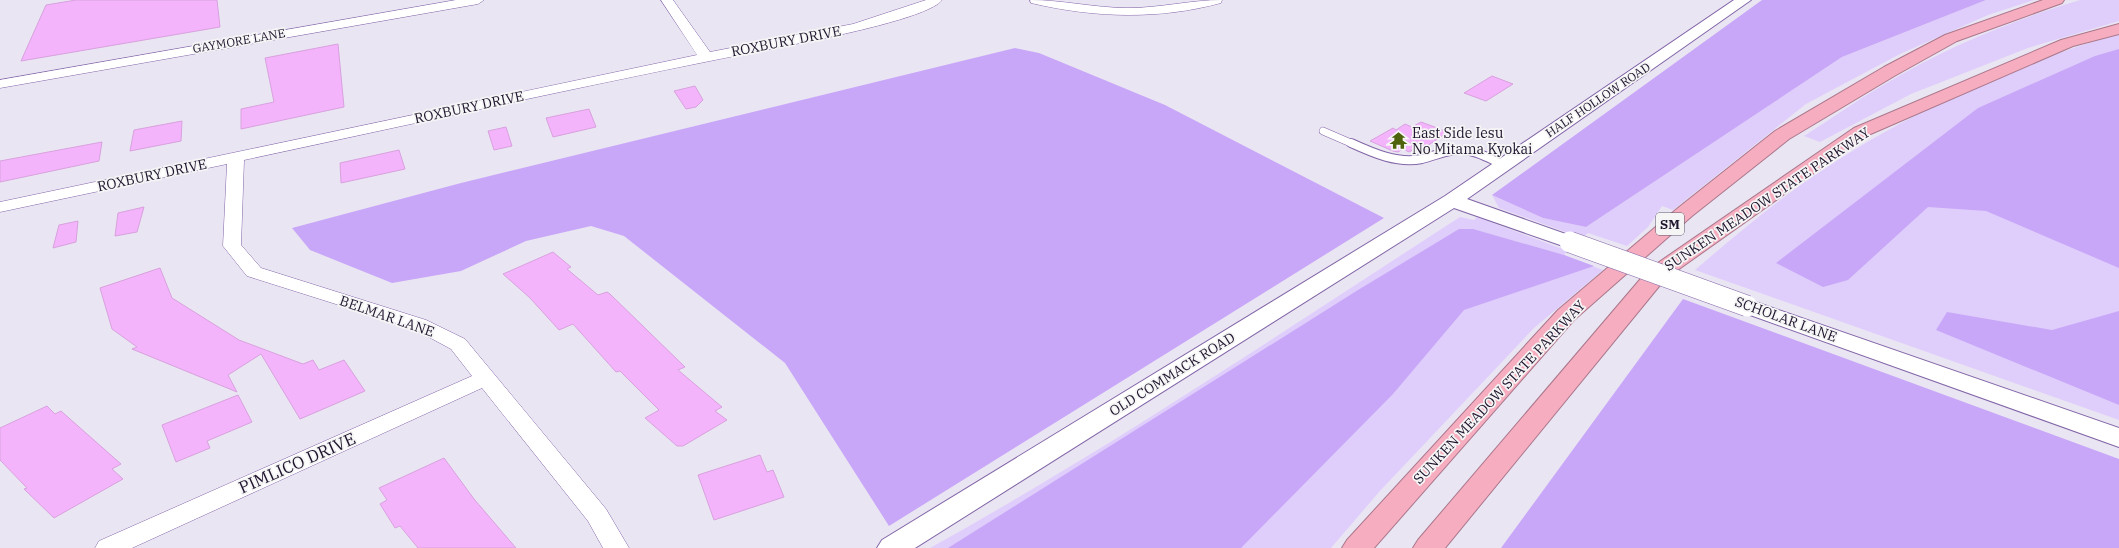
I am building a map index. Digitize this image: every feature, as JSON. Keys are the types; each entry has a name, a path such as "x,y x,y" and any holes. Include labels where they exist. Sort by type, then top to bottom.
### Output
{"highway":[{"name":"SUNKEN MEADOW STATE PARKWAY","path":"1357,548 1566,315 1684,212 1745,164 1782,135 1890,70 1951,38 2056,0"},
{"name":"SUNKEN MEADOW STATE PARKWAY","path":"1428,548 1657,274 1860,132 2067,43 2119,29"}],"street":[{"name":"GAYMORE LANE","path":"0,84 478,0"},
{"path":"667,0 706,57"},
{"name":"ROXBURY DRIVE","path":"0,207 706,57 856,28 922,7 936,0"},
{"path":"1036,0 1108,12 1156,13 1199,6 1216,0"},
{"name":"HALF HOLLOW ROAD","path":"1452,200 1744,0"},
{"name":"BELMAR LANE","path":"236,157 232,246 254,272 419,324 458,344 597,515 616,548"},
{"name":"SCHOLAR LANE","path":"1452,200 2119,438"},
{"name":"OLD COMMACK ROAD","path":"892,548 1452,200"},
{"name":"PIMLICO DRIVE","path":"108,548 486,378"}],"lane":[{"path":"1323,131 1380,155 1400,160 1415,160 1455,150 1469,151 1504,164"}],"shaded area":[{"path":"1762,0 1986,0 1842,57 1586,227 1543,218 1492,195"},
{"path":"1986,0 2034,0 1988,15 1900,54 1806,104 1673,210 1662,206 1648,227 1627,246 1588,233 1582,238 1499,208 1492,195 1543,218 1586,227 1842,57"},
{"path":"2080,0 2119,0 2119,21 2028,48 1911,94 1820,142 1804,136 1875,90 1956,46 2030,16"},
{"path":"2119,34 2119,420 1695,270 1775,204 1826,168 1894,127 1930,108 2005,74 2082,45"},
{"path":"1015,48 1039,53 1165,105 1384,218 889,526 785,363 624,236 591,226 526,241 461,271 392,283 310,250 292,228 461,183"},
{"path":"2119,49 2119,268 1986,211 1928,207 1848,280 1823,287 1776,263 1978,108 2095,56"},
{"path":"1460,217 1474,220 1477,217 1568,251 1564,255 1603,270 1534,328 1379,492 1331,548 930,548 1065,470 1132,429"},
{"path":"1459,229 1473,229 1564,255 1594,266 1464,310 1393,394 1241,548 948,548 1358,290"},
{"path":"1683,299 2119,459 2119,548 1501,548"},
{"path":"2119,311 2119,405 1936,330 1947,312 2052,330"}],"building":[{"path":"76,0 217,0 220,27 21,61 46,5"},
{"path":"338,44 344,107 241,129 241,109 274,102 265,58"},
{"path":"1492,76 1513,84 1486,101 1464,93"},
{"path":"695,86 703,100 696,107 686,109 674,91"},
{"path":"589,109 596,127 553,137 546,118"},
{"path":"182,121 181,141 130,151 134,130"},
{"name":"East Side Iesu No Mitama Kyokai","path":"1421,122 1448,132 1421,150 1416,148 1409,152 1403,149 1398,152 1393,151 1370,141 1393,128 1396,130 1405,124 1412,127"},
{"path":"506,127 512,146 494,150 488,131"},
{"path":"102,142 99,161 0,182 0,161"},
{"path":"399,150 405,169 341,183 340,163"},
{"path":"144,207 137,232 115,236 118,213"},
{"path":"78,221 76,242 53,248 59,225"},
{"path":"553,252 571,267 567,269 598,295 607,292 610,294 685,367 678,370 722,407 715,411 727,420 683,446 677,446 645,418 659,410 620,371 616,372 573,324 559,330 530,298 503,274"},
{"path":"160,268 172,298 239,340 303,364 313,360 319,370 344,360 365,391 300,419 261,354 228,375 237,392 132,349 137,347 112,329 100,288"},
{"path":"238,395 252,422 207,441 210,448 176,462 162,425"},
{"path":"47,406 55,414 61,411 121,464 112,469 123,479 54,518 24,489 27,488 0,460 0,428"},
{"path":"760,455 767,472 773,470 784,497 714,520 698,475"},
{"path":"444,458 474,499 516,548 418,548 400,526 395,528 380,504 387,500 379,488"}],"place":[{"name":"East Side Iesu No Mitama Kyokai","path":"1399,141"}]}
